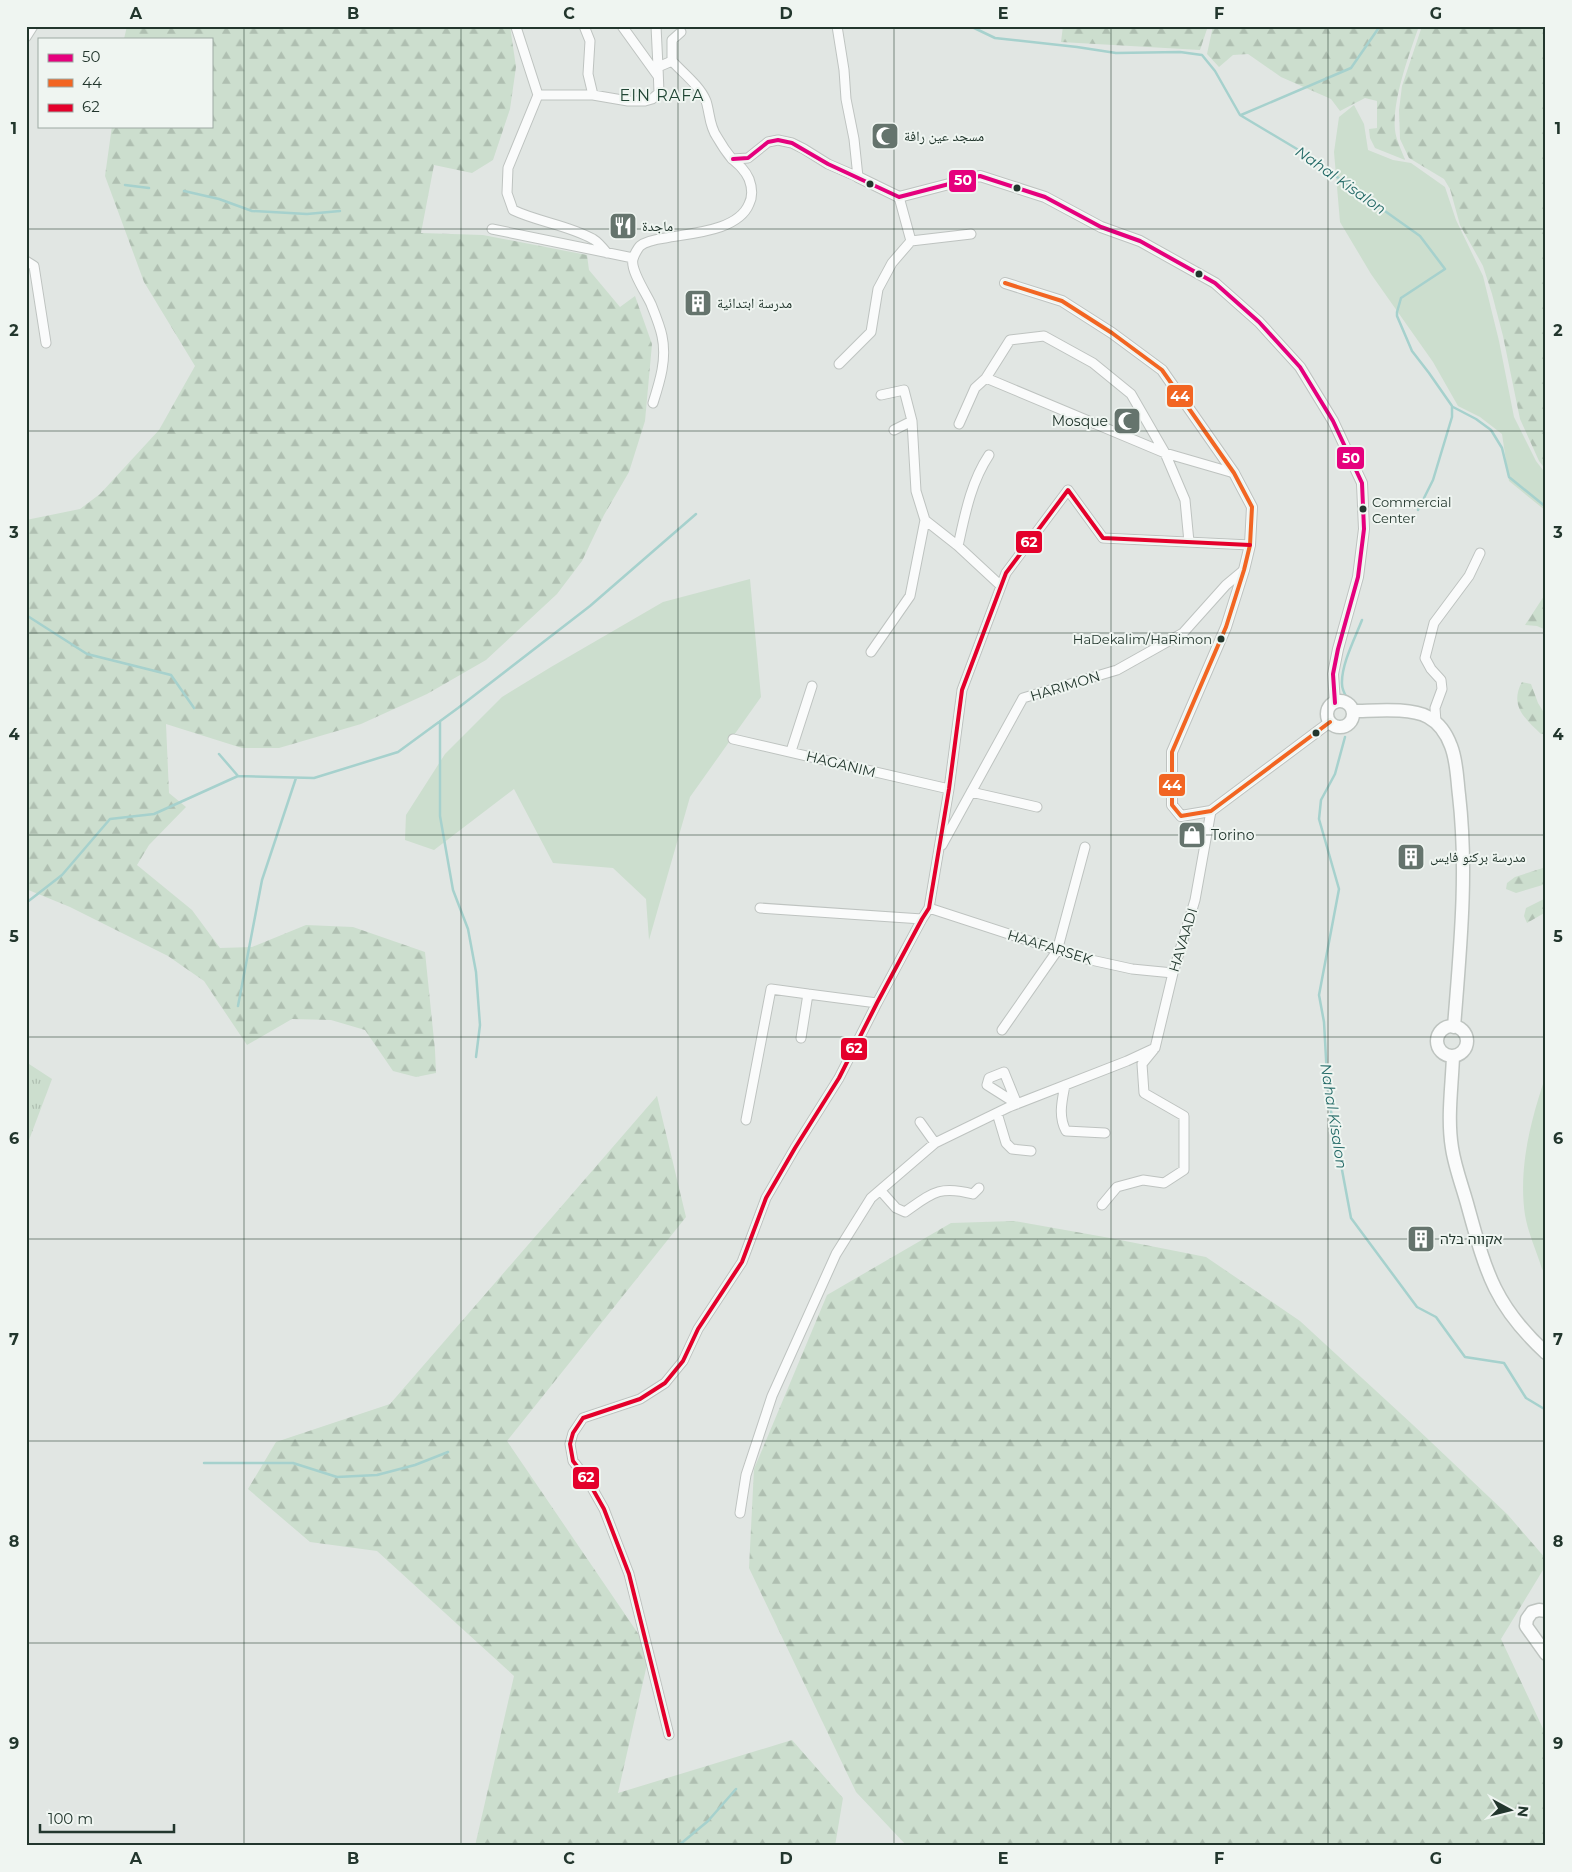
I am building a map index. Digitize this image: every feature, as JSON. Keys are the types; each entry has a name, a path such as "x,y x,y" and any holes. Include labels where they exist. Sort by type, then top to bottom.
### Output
{"main road":[{"path":"1335,703 1346,703 1353,711 1352,720 1346,726 1337,727 1330,722 1328,714 1331,706 1335,703"},
{"path":"1353,711 1410,712 1421,714 1436,722 1446,734 1451,746 1455,760 1462,834 1462,895 1454,1027"},
{"path":"1454,1027 1465,1034 1467,1044 1462,1052 1453,1056 1441,1051 1438,1042 1442,1031 1446,1028 1454,1027"},
{"path":"1453,1056 1452,1148 1483,1261 1499,1299 1520,1328 1546,1353"},
{"path":"1546,1611 1532,1612 1527,1619 1526,1626 1546,1654"}],"street":[{"path":"26,37 32,26"},
{"path":"584,26 590,41 588,74 593,95"},
{"path":"622,26 658,77"},
{"path":"538,95 593,95 628,101 652,99 658,93 656,26"},
{"path":"837,26 858,177"},
{"path":"516,27 538,95 508,168 506,193 513,210 531,218 562,226 594,240 607,252"},
{"path":"653,403 661,377 664,354 662,335 652,305 634,270 633,258 640,246 654,240 710,230 731,223 746,213 753,197 746,173 716,136 709,120 706,101 701,92 672,61 672,40 680,32"},
{"path":"658,67 672,61"},
{"path":"733,159 748,158 768,142 778,140 798,146 828,164 899,197 980,176 1045,197 1101,227 1140,241 1215,283 1259,322 1300,367 1333,421 1362,483 1364,529 1358,577 1333,674 1335,703"},
{"path":"899,197 911,241"},
{"path":"492,229 633,258"},
{"path":"839,364 871,332 878,289 892,263 911,241 971,234"},
{"path":"26,261 34,266 46,343"},
{"path":"1005,283 1062,301 1112,333 1162,370 1234,473 1252,507 1250,545 1226,627 1172,752 1172,805 1182,816 1210,811 1330,722"},
{"path":"959,424 975,388 986,378 1010,340 1044,336 1075,352 1102,370 1130,394 1164,453 1185,500 1189,542"},
{"path":"986,378 1164,453 1234,473"},
{"path":"871,652 910,596 925,520 916,491 912,421 904,390 881,395"},
{"path":"894,430 912,421"},
{"path":"958,546 967,506 979,470 989,455"},
{"path":"669,1735 629,1574 604,1509 587,1479 573,1461 570,1444 573,1433 583,1418 640,1399 665,1382 683,1361 698,1329 742,1262 766,1198 795,1148 840,1078 877,1003 929,908 949,789 962,690 1000,585 1006,572 1068,490 1103,538 1250,545"},
{"path":"925,520 958,546 1000,585"},
{"path":"1436,722 1435,708 1442,689 1441,680 1431,669 1425,658 1434,623 1469,576 1480,553"},
{"name":"HARIMON","path":"938,852 1023,698 1117,670 1183,633 1226,585 1244,570"},
{"path":"791,752 812,686"},
{"name":"HAGANIM","path":"733,739 949,789"},
{"path":"971,792 1037,807"},
{"name":"HAVAADI","path":"1102,1205 1117,1187 1143,1180 1164,1183 1184,1170 1184,1116 1144,1093 1142,1064 1155,1048 1173,973 1195,900 1210,811"},
{"path":"1002,1030 1057,951 1085,847"},
{"path":"760,908 922,918"},
{"name":"HAAFARSEK","path":"929,908 1057,951 1132,969 1173,973"},
{"path":"746,1120 770,989 877,1003"},
{"path":"802,1038 808,994"},
{"path":"740,1513 746,1475 772,1396 836,1254 871,1198 935,1143 1017,1104 1127,1061 1155,1048"},
{"path":"1065,1085 1061,1107 1061,1123 1066,1131 1105,1133"},
{"path":"997,1113 1006,1143 1012,1149 1031,1151"},
{"path":"920,1122 935,1143"},
{"path":"880,1190 896,1208 905,1212 932,1194 947,1189 973,1194 979,1188"}],"green space":[{"path":"127,26 510,26 516,67 510,109 493,160 472,173 434,165 421,233 483,235 587,255 589,270 620,307 635,296 652,344 645,421 629,472 604,515 582,561 557,594 486,660 427,694 361,724 279,748 242,748 166,724 169,793 186,807 149,845 137,865 192,910 220,948 252,947 306,925 353,927 425,952 436,1073 416,1077 393,1071 365,1030 331,1020 292,1019 247,1045 204,981 168,956 70,907 26,889 26,520 80,509 100,494 159,430 195,366 144,282 105,176 112,128 212,128 212,38 124,38"},
{"path":"1063,26 1208,26 1200,50 1061,42"},
{"path":"1213,26 1419,26 1402,78 1396,105 1395,130 1405,160 1375,148 1370,138 1369,129 1377,128 1377,101 1365,98 1340,111 1331,99 1281,77 1248,54 1233,55 1219,67 1207,54"},
{"path":"1422,26 1546,26 1546,470 1539,461 1520,419 1503,336 1492,294 1483,266 1460,225 1450,189 1444,179 1409,158 1400,139 1399,110 1402,86"},
{"path":"1354,105 1364,124 1368,150 1393,160 1411,163 1445,187 1456,220 1483,276 1499,341 1514,417 1536,461 1546,474 1546,511 1509,481 1502,434 1480,417 1458,406 1433,362 1371,274 1340,222 1334,152 1339,117"},
{"path":"750,579 761,697 690,797 649,940 646,899 613,868 553,863 514,789 434,850 405,840 406,815 445,754 502,697 663,602"},
{"path":"1546,593 1546,630 1537,626 1525,625"},
{"path":"1522,682 1531,684 1538,703 1546,716 1546,734 1541,734 1529,723 1518,705 1518,690"},
{"path":"1546,867 1546,884 1516,893 1506,889 1507,883 1515,877"},
{"path":"1546,898 1546,912 1527,923 1524,916 1526,908"},
{"path":"26,1062 52,1079 26,1148"},
{"path":"1546,1075 1546,1274 1542,1269 1526,1222 1523,1179 1527,1144 1535,1109"},
{"path":"657,1096 686,1217 507,1441 650,1651 618,1793 792,1740 843,1798 835,1846 475,1846 514,1676 377,1551 310,1542 248,1489 276,1442 390,1404"},
{"path":"1014,1221 1206,1257 1300,1321 1508,1515 1546,1559 1546,1565 1501,1639 1546,1735 1546,1846 907,1846 856,1792 749,1568 754,1469 827,1295 951,1223"}],"waterway":[{"name":"Nahal Kisalon","path":"970,26 995,38 1116,53 1180,52 1202,55 1215,71 1240,115 1302,152 1420,236 1445,269 1401,298 1397,316 1412,351 1452,406 1452,417 1433,480 1418,510"},
{"path":"1241,115 1351,68 1380,26"},
{"path":"125,185 149,188"},
{"path":"184,191 219,199 252,211 307,214 340,211"},
{"path":"1453,407 1476,419 1491,430 1502,448 1509,477 1546,507"},
{"path":"219,754 238,776 314,778 398,752 590,606 696,514"},
{"path":"26,615 87,654 171,675 194,708"},
{"path":"1349,702 1344,693 1342,677 1349,652 1362,620"},
{"path":"440,721 440,816 453,890 468,929 476,972 480,1025 476,1057"},
{"name":"Nahal Kisalon","path":"1345,737 1335,774 1321,800 1319,819 1339,889 1319,995 1324,1022 1328,1095 1351,1218 1417,1307 1436,1317 1465,1357 1504,1363 1526,1398 1546,1410"},
{"path":"26,903 62,875 110,819 154,814 238,776"},
{"path":"238,1006 262,880 296,778"},
{"path":"204,1463 293,1463 337,1477 377,1475 415,1465 448,1452"},
{"path":"678,1846 708,1821 736,1789"}],"transit line":[{"name":"50","path":"733,159 748,158 768,142 778,140 792,143 828,164 899,197 980,176 1045,197 1101,227 1140,241 1215,283 1259,322 1300,367 1333,421 1362,483 1364,529 1358,577 1333,674 1335,703"},
{"name":"44","path":"1005,283 1062,301 1112,333 1162,370 1234,473 1252,507 1250,545 1226,627 1172,752 1172,805 1181,816 1211,811 1330,722"},
{"name":"62","path":"669,1735 629,1574 604,1509 587,1479 573,1461 570,1444 573,1433 583,1418 640,1399 665,1383 683,1361 698,1329 742,1262 766,1198 839,1078 877,1003 929,908 949,789 962,690 1006,573 1068,490 1103,538 1250,545"}],"place":[{"name":"مسجد عين رافة","path":"885,136"},
{"name":"ماجدة","path":"623,226"},
{"name":"مدرسة ابتدائية","path":"698,303"},
{"name":"Mosque","path":"1127,421"},
{"name":"Commercial Center","path":"1363,509"},
{"name":"HaDekalim/HaRimon","path":"1221,639"},
{"name":"Torino","path":"1192,835"},
{"name":"مدرسة بركنو فايس","path":"1411,857"},
{"name":"אקווה בלה","path":"1421,1239"}],"district":[{"name":"EIN RAFA","path":"662,95"}]}
